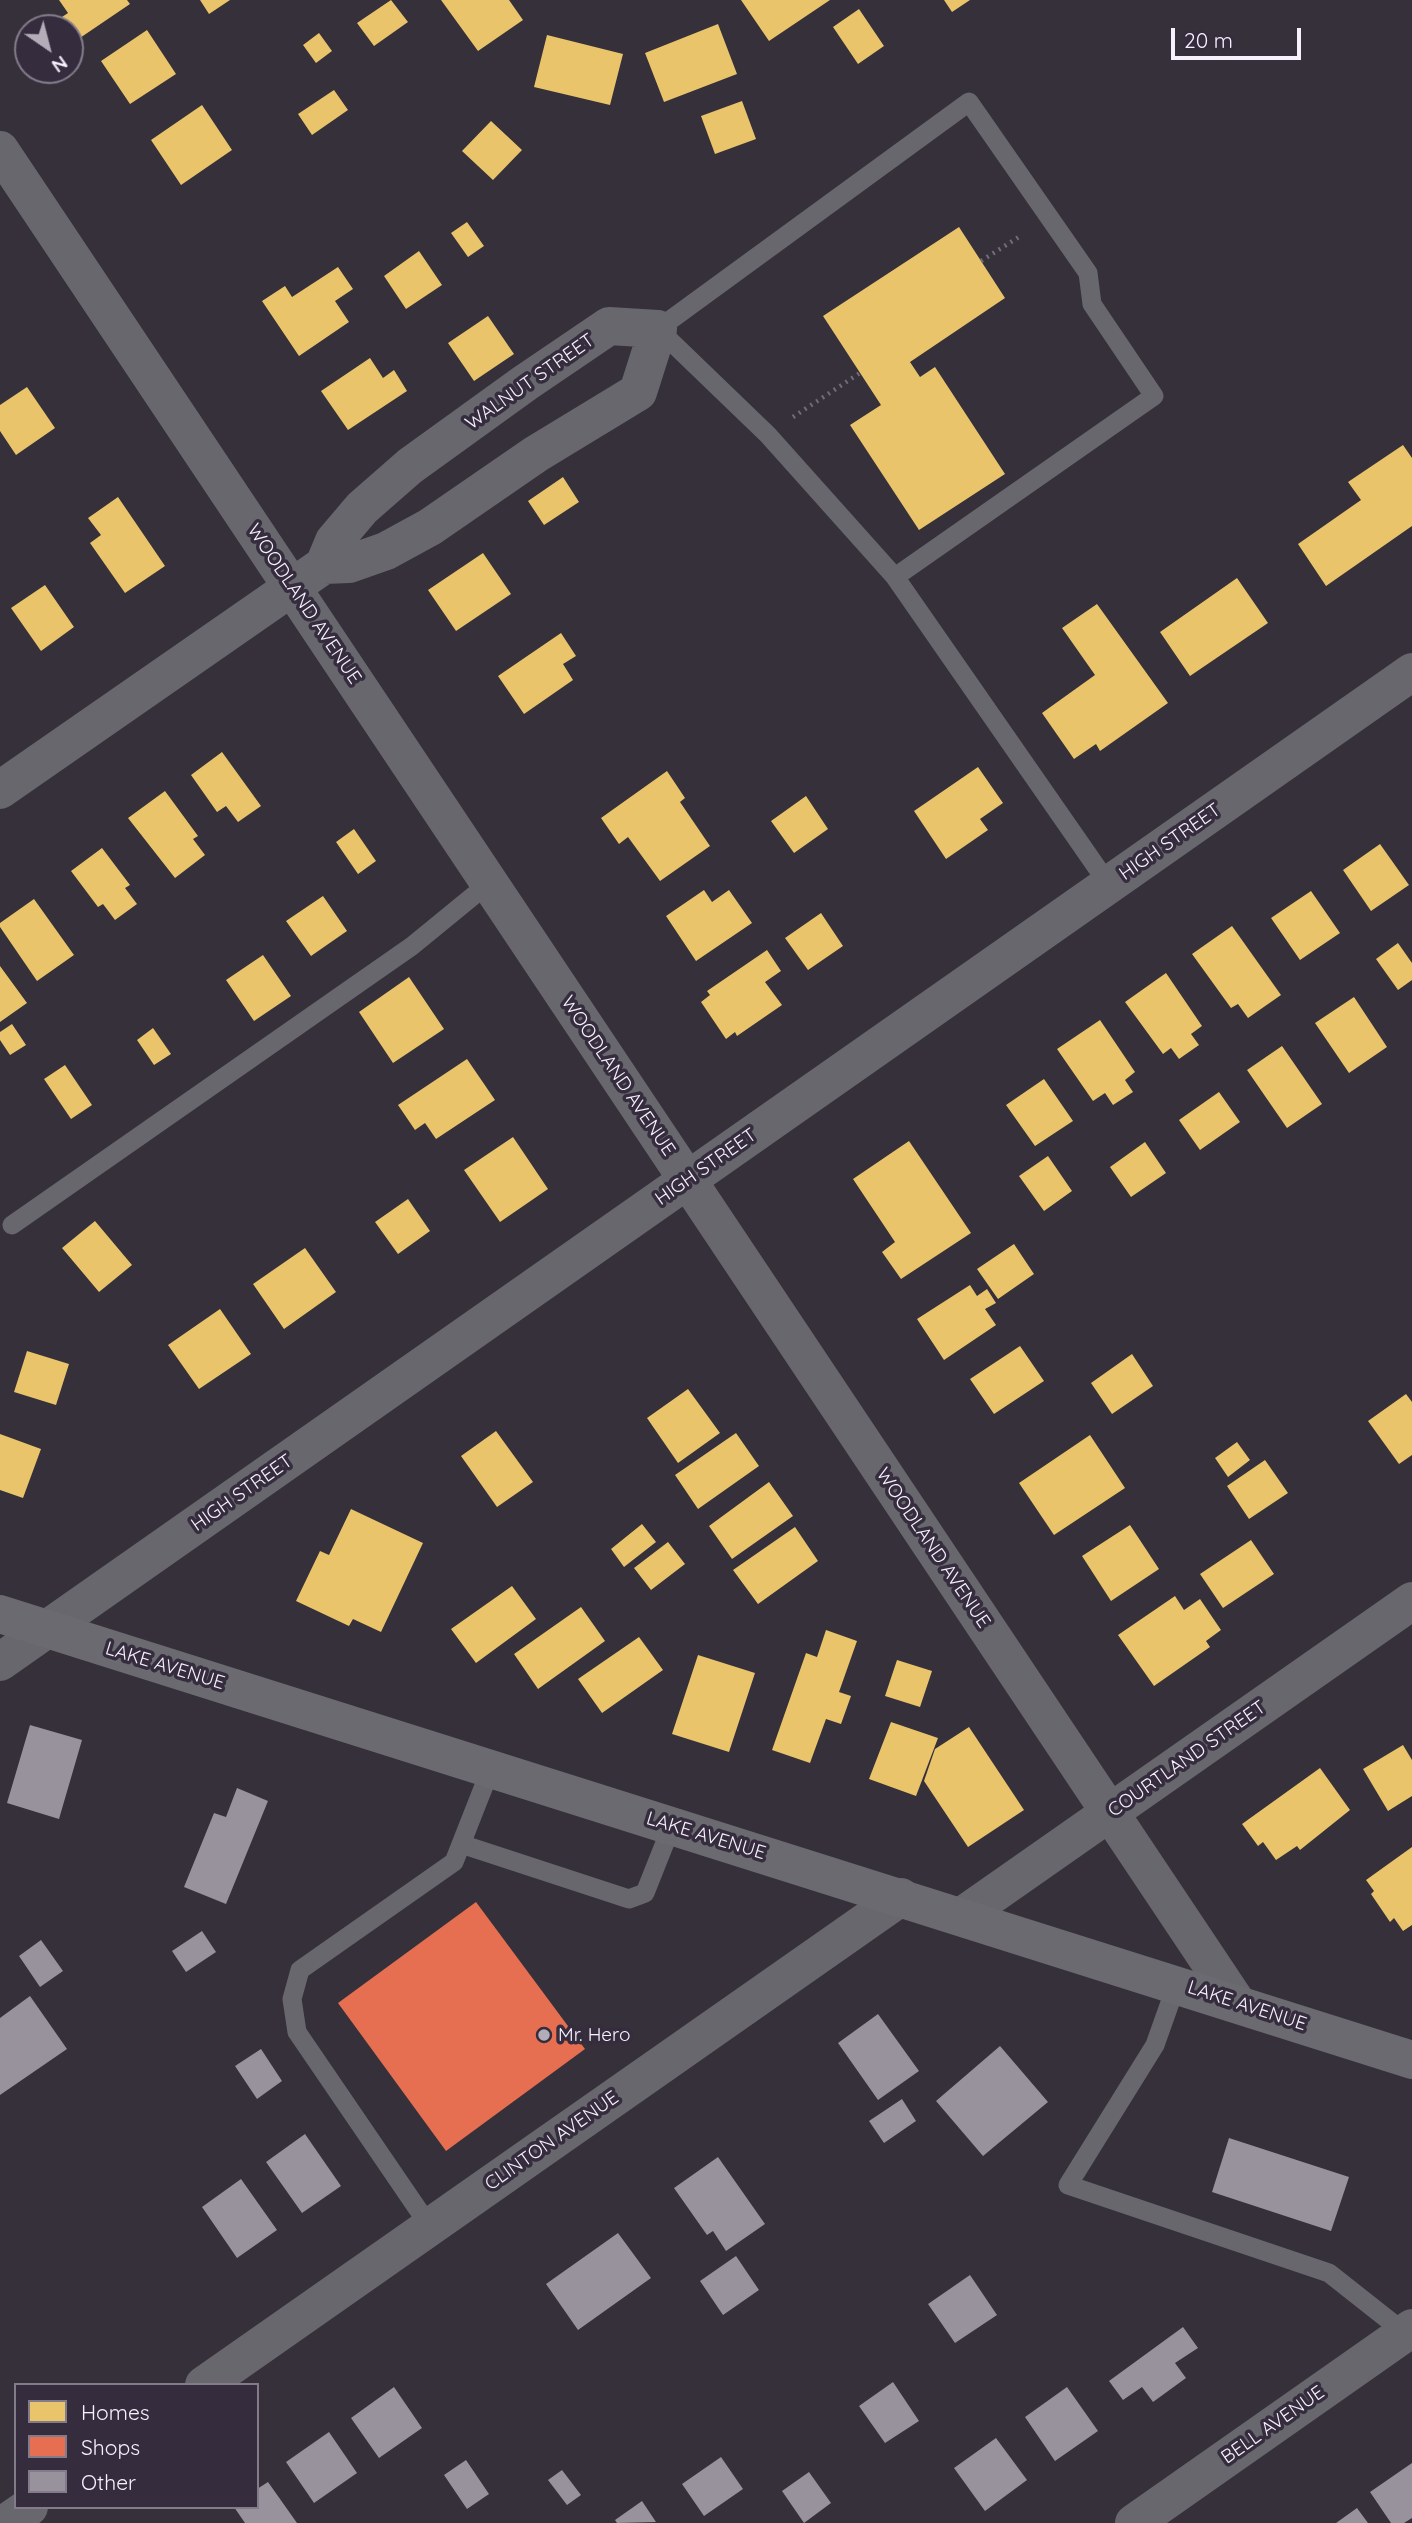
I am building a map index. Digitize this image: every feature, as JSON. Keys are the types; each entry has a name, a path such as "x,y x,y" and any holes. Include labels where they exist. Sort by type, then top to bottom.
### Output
{"street":[{"name":"WOODLAND AVENUE","path":"0,150 1237,2003"},
{"name":"WALNUT STREET","path":"0,789 324,565 349,564 386,551 430,527 537,454 638,392 658,329 609,326 525,383 410,466 362,508 334,541 324,565"},
{"name":"HIGH STREET","path":"0,1662 1412,672"},
{"name":"COURTLAND STREET","path":"962,1916 1412,1601"},
{"name":"LAKE AVENUE","path":"0,1614 1177,1983 1412,2060"},
{"name":"CLINTON AVENUE","path":"207,2383 901,1897"},
{"name":"BELL AVENUE","path":"1134,2523 1409,2330"},
{"path":"6,2523 26,2509"}],"lane":[{"path":"895,577 1154,396 1092,304 1088,273 969,102 658,329 768,435 895,577 1109,885"},
{"path":"12,1225 412,946 489,883"},
{"path":"430,2227 297,2032 292,1999 300,1970 454,1861 491,1768"},
{"path":"461,1844 629,1899 645,1893 673,1825"},
{"path":"1177,1983 1155,2045 1068,2185 1329,2273 1409,2330"}],"path":[{"path":"981,261 1025,233"},
{"path":"784,424 860,373"}],"building: Homes":[{"path":"59,0 127,0 130,4 84,35 84,14 68,13"},
{"path":"200,0 230,0 209,14"},
{"path":"391,0 408,22 374,46 357,23"},
{"path":"441,0 509,0 523,20 478,51"},
{"path":"741,0 830,0 769,41"},
{"path":"944,0 970,0 952,12"},
{"path":"859,9 884,46 858,64 833,27"},
{"path":"718,24 737,74 664,102 645,53"},
{"path":"147,30 176,74 130,104 101,61"},
{"path":"319,33 332,51 316,63 303,45"},
{"path":"547,35 623,54 610,105 534,87"},
{"path":"334,90 348,110 312,135 298,114"},
{"path":"742,101 756,139 715,154 701,116"},
{"path":"202,105 232,150 181,185 151,140"},
{"path":"491,121 522,150 493,180 462,151"},
{"path":"467,222 484,246 468,257 451,233"},
{"path":"959,227 1005,298 910,362 920,377 935,367 1005,474 919,530 850,425 881,405 823,316"},
{"path":"419,251 442,285 406,309 384,276"},
{"path":"338,267 353,289 335,301 349,322 299,356 262,301 285,286 292,297"},
{"path":"488,316 514,354 474,381 448,343"},
{"path":"370,358 383,378 394,370 407,391 348,430 321,391"},
{"path":"27,387 55,428 16,455 0,431 0,405"},
{"path":"1403,445 1412,458 1412,526 1326,586 1298,544 1361,500 1348,482"},
{"path":"563,477 579,502 544,525 528,501"},
{"path":"118,497 165,566 125,593 90,543 101,535 88,518"},
{"path":"483,553 511,594 456,631 428,590"},
{"path":"1237,578 1268,623 1190,676 1160,632"},
{"path":"45,585 74,627 41,651 11,608"},
{"path":"1097,604 1168,703 1100,751 1096,744 1074,759 1042,713 1095,675 1062,628"},
{"path":"561,633 576,656 563,664 573,680 524,714 498,676"},
{"path":"222,752 261,806 238,822 226,806 217,812 191,775"},
{"path":"978,767 1003,803 980,819 988,830 946,859 914,811"},
{"path":"667,771 685,798 680,802 710,846 660,881 628,837 619,844 601,818"},
{"path":"165,791 198,836 193,839 205,855 175,878 128,818"},
{"path":"806,796 828,829 794,853 771,821"},
{"path":"354,829 376,861 358,874 336,842"},
{"path":"1380,844 1409,885 1371,911 1343,870"},
{"path":"102,848 130,885 125,888 137,904 115,920 103,904 98,907 71,871"},
{"path":"704,890 712,902 729,890 752,923 696,961 666,916"},
{"path":"1311,891 1340,933 1300,960 1271,918"},
{"path":"323,896 347,931 311,956 286,921"},
{"path":"34,899 74,955 37,981 0,927 0,923"},
{"path":"821,913 843,946 808,970 785,938"},
{"path":"1232,926 1281,995 1248,1018 1238,1004 1231,1008 1192,954"},
{"path":"1398,943 1412,963 1412,980 1398,990 1376,959"},
{"path":"767,950 781,971 765,982 782,1005 737,1036 735,1032 726,1039 701,1002 710,995 707,991"},
{"path":"263,955 291,996 254,1021 226,980"},
{"path":"0,966 27,1003 0,1022"},
{"path":"1166,973 1202,1026 1191,1034 1199,1045 1179,1059 1171,1048 1163,1054 1125,1002"},
{"path":"409,977 444,1029 393,1063 359,1012"},
{"path":"1354,997 1387,1047 1349,1073 1315,1023"},
{"path":"1100,1020 1135,1072 1125,1080 1133,1092 1113,1105 1105,1093 1093,1101 1057,1049"},
{"path":"12,1024 26,1045 10,1055 0,1040 0,1032"},
{"path":"153,1028 171,1054 154,1065 137,1040"},
{"path":"1282,1046 1322,1104 1287,1128 1247,1070"},
{"path":"467,1059 495,1100 436,1139 425,1123 415,1130 398,1105"},
{"path":"65,1065 92,1105 71,1119 44,1079"},
{"path":"1044,1079 1073,1121 1035,1146 1006,1105"},
{"path":"1219,1092 1240,1122 1200,1150 1179,1120"},
{"path":"513,1137 548,1189 500,1222 464,1170"},
{"path":"909,1141 971,1233 901,1279 882,1252 895,1242 853,1179"},
{"path":"1145,1142 1166,1173 1131,1197 1110,1167"},
{"path":"1048,1156 1072,1191 1044,1211 1019,1176"},
{"path":"408,1199 430,1231 398,1254 375,1222"},
{"path":"95,1221 132,1265 99,1292 62,1248"},
{"path":"1014,1244 1034,1274 998,1299 977,1269"},
{"path":"305,1248 336,1292 284,1329 253,1284"},
{"path":"970,1285 977,1296 987,1289 996,1303 985,1309 996,1325 944,1360 917,1319"},
{"path":"220,1309 251,1354 199,1389 168,1345"},
{"path":"1020,1346 1044,1381 994,1414 970,1379"},
{"path":"27,1351 69,1364 56,1405 14,1392"},
{"path":"1132,1354 1153,1386 1112,1414 1091,1383"},
{"path":"688,1389 720,1433 678,1463 647,1418"},
{"path":"1406,1394 1412,1402 1412,1455 1399,1464 1368,1421"},
{"path":"496,1431 533,1482 497,1507 461,1456"},
{"path":"736,1433 759,1466 698,1509 675,1475"},
{"path":"0,1434 41,1449 23,1498 0,1490"},
{"path":"1090,1435 1125,1488 1054,1535 1019,1483"},
{"path":"1237,1442 1250,1460 1228,1477 1215,1458"},
{"path":"1265,1460 1288,1493 1249,1519 1227,1486"},
{"path":"769,1482 793,1516 732,1559 709,1526"},
{"path":"351,1509 423,1543 381,1632 353,1619 349,1626 296,1601 320,1551 329,1555"},
{"path":"642,1524 656,1542 624,1567 611,1549"},
{"path":"1130,1525 1159,1569 1111,1601 1082,1556"},
{"path":"795,1527 818,1561 758,1604 733,1570"},
{"path":"1251,1540 1274,1574 1223,1608 1200,1574"},
{"path":"668,1542 685,1564 651,1590 634,1568"},
{"path":"512,1586 536,1619 476,1663 451,1629"},
{"path":"1175,1596 1184,1610 1200,1599 1221,1630 1206,1641 1210,1647 1154,1686 1118,1635"},
{"path":"581,1607 605,1641 538,1689 514,1654"},
{"path":"826,1630 857,1641 839,1692 851,1696 841,1724 826,1719 810,1763 772,1750 806,1653 817,1657"},
{"path":"639,1637 663,1670 602,1713 578,1679"},
{"path":"698,1655 755,1673 729,1752 672,1734"},
{"path":"897,1660 932,1671 920,1707 885,1696"},
{"path":"891,1722 938,1738 916,1796 869,1779"},
{"path":"969,1727 1024,1810 968,1847 924,1781 935,1749"},
{"path":"1403,1745 1412,1760 1412,1796 1388,1811 1363,1769"},
{"path":"1320,1768 1350,1810 1300,1850 1297,1846 1276,1860 1263,1842 1258,1846 1242,1824"},
{"path":"1412,1847 1412,1925 1403,1931 1394,1918 1390,1922 1371,1894 1374,1891 1366,1880"}],"building: Shops":[{"path":"476,1902 585,2049 446,2151 338,2003"}],"building: Other":[{"path":"30,1725 82,1740 59,1819 7,1803"},
{"path":"237,1788 268,1801 226,1904 184,1887 214,1813 226,1817"},
{"path":"202,1931 216,1952 186,1972 172,1951"},
{"path":"41,1940 63,1971 40,1987 19,1956"},
{"path":"30,1996 67,2049 0,2095 0,2018"},
{"path":"878,2014 919,2071 878,2100 838,2043"},
{"path":"1000,2046 1048,2102 983,2156 936,2101"},
{"path":"261,2049 282,2081 257,2099 235,2066"},
{"path":"902,2099 916,2121 884,2143 869,2121"},
{"path":"305,2134 341,2186 302,2213 266,2162"},
{"path":"1229,2138 1349,2177 1331,2231 1212,2192"},
{"path":"718,2157 765,2224 726,2251 713,2231 707,2235 674,2188"},
{"path":"241,2179 277,2230 237,2258 202,2207"},
{"path":"618,2233 651,2278 578,2330 546,2284"},
{"path":"736,2256 759,2290 723,2315 700,2281"},
{"path":"970,2275 997,2315 955,2343 928,2304"},
{"path":"1183,2327 1198,2348 1175,2363 1186,2378 1153,2402 1142,2387 1123,2400 1109,2381"},
{"path":"893,2382 919,2421 885,2443 859,2406"},
{"path":"394,2387 422,2428 379,2458 351,2418"},
{"path":"1067,2387 1098,2431 1055,2461 1025,2417"},
{"path":"329,2432 357,2473 314,2503 286,2462"},
{"path":"996,2438 1027,2480 985,2511 954,2468"},
{"path":"721,2457 743,2489 704,2516 682,2484"},
{"path":"466,2460 489,2494 467,2509 444,2475"},
{"path":"1412,2463 1412,2518 1404,2523 1391,2523 1370,2492"},
{"path":"562,2470 581,2495 567,2505 548,2480"},
{"path":"809,2472 831,2503 804,2523 782,2491"},
{"path":"268,2482 297,2523 245,2523 235,2509 259,2509 259,2488"},
{"path":"642,2501 656,2522 617,2523 615,2520"},
{"path":"1357,2508 1368,2523 1336,2523"}],"place":[{"name":"Mr. Hero","path":"544,2035"}]}
